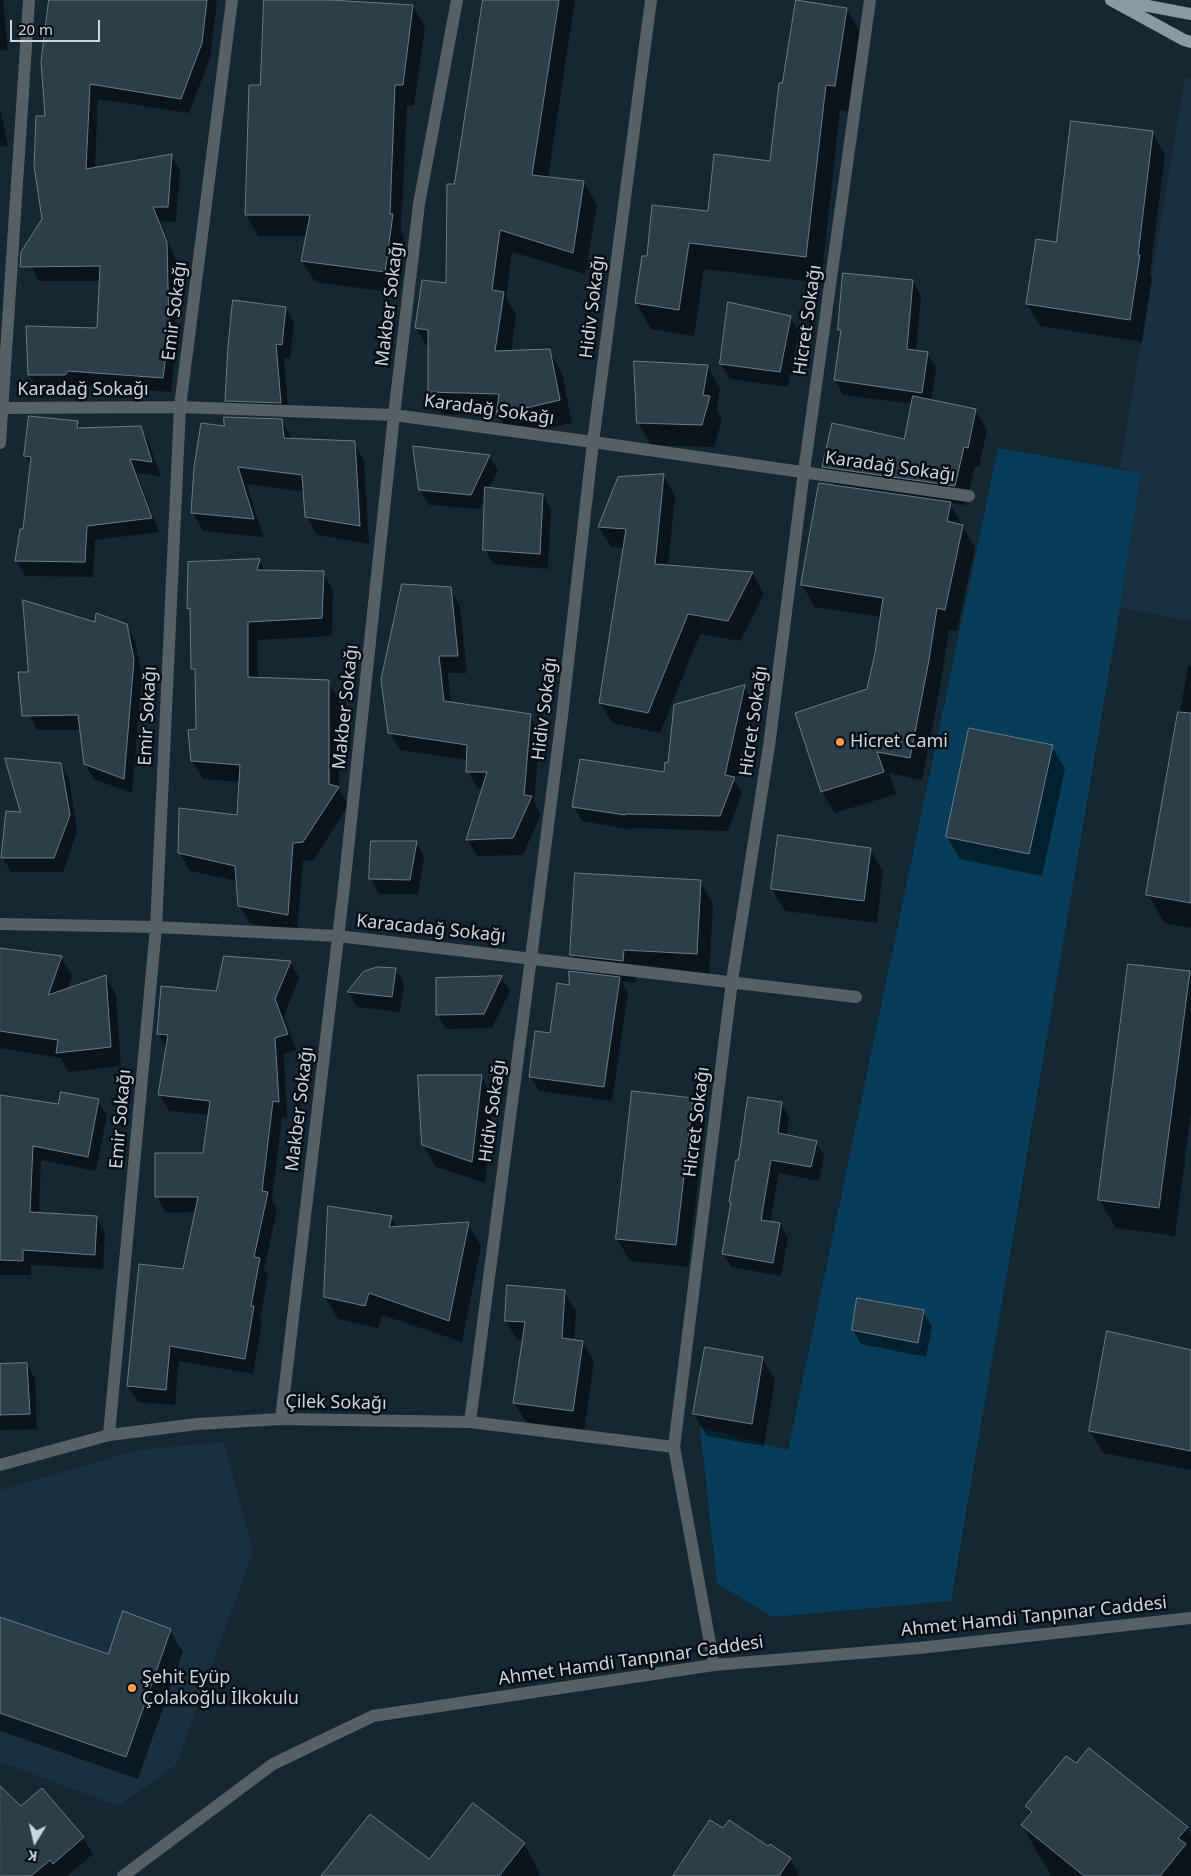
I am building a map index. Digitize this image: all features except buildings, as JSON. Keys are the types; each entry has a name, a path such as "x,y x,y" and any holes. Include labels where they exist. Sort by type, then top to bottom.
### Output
{"main road":[{"path":"1113,0 1191,14"},
{"path":"1113,0 1184,40 1191,42"}],"street":[{"path":"0,443 29,0"},
{"name":"Emir Sokağı","path":"109,1435 156,928 180,406 232,0"},
{"name":"Makber Sokağı","path":"281,1419 338,936 394,415 420,204 457,0"},
{"name":"Hidiv Sokağı","path":"470,1422 562,716 593,442 651,0"},
{"name":"Hicret Sokağı","path":"714,1665 674,1447 732,981 769,746 804,472 870,0"},
{"name":"Karadağ Sokağı","path":"1,408 180,406 394,415 969,496"},
{"name":"Karacadağ Sokağı","path":"0,924 156,928 338,936 856,997"},
{"name":"Çilek Sokağı","path":"0,1465 109,1435 197,1424 281,1419 470,1422 674,1447"},
{"name":"Ahmet Hamdi Tanpınar Caddesi","path":"123,1876 273,1764 373,1716 714,1665 920,1648 1191,1618"}],"shaded area":[{"path":"1185,78 1191,79 1191,621 1120,608 1141,473 1120,468"},
{"path":"998,448 1141,473 1120,608 951,1601 772,1617 717,1583 700,1427 788,1450"},
{"path":"224,1442 253,1552 176,1765 119,1806 0,1762 0,1490 139,1450"}],"place":[{"name":"Hicret Cami","path":"840,742"},
{"name":"Şehit Eyüp Çolakoğlu İlkokulu","path":"132,1688"}]}
